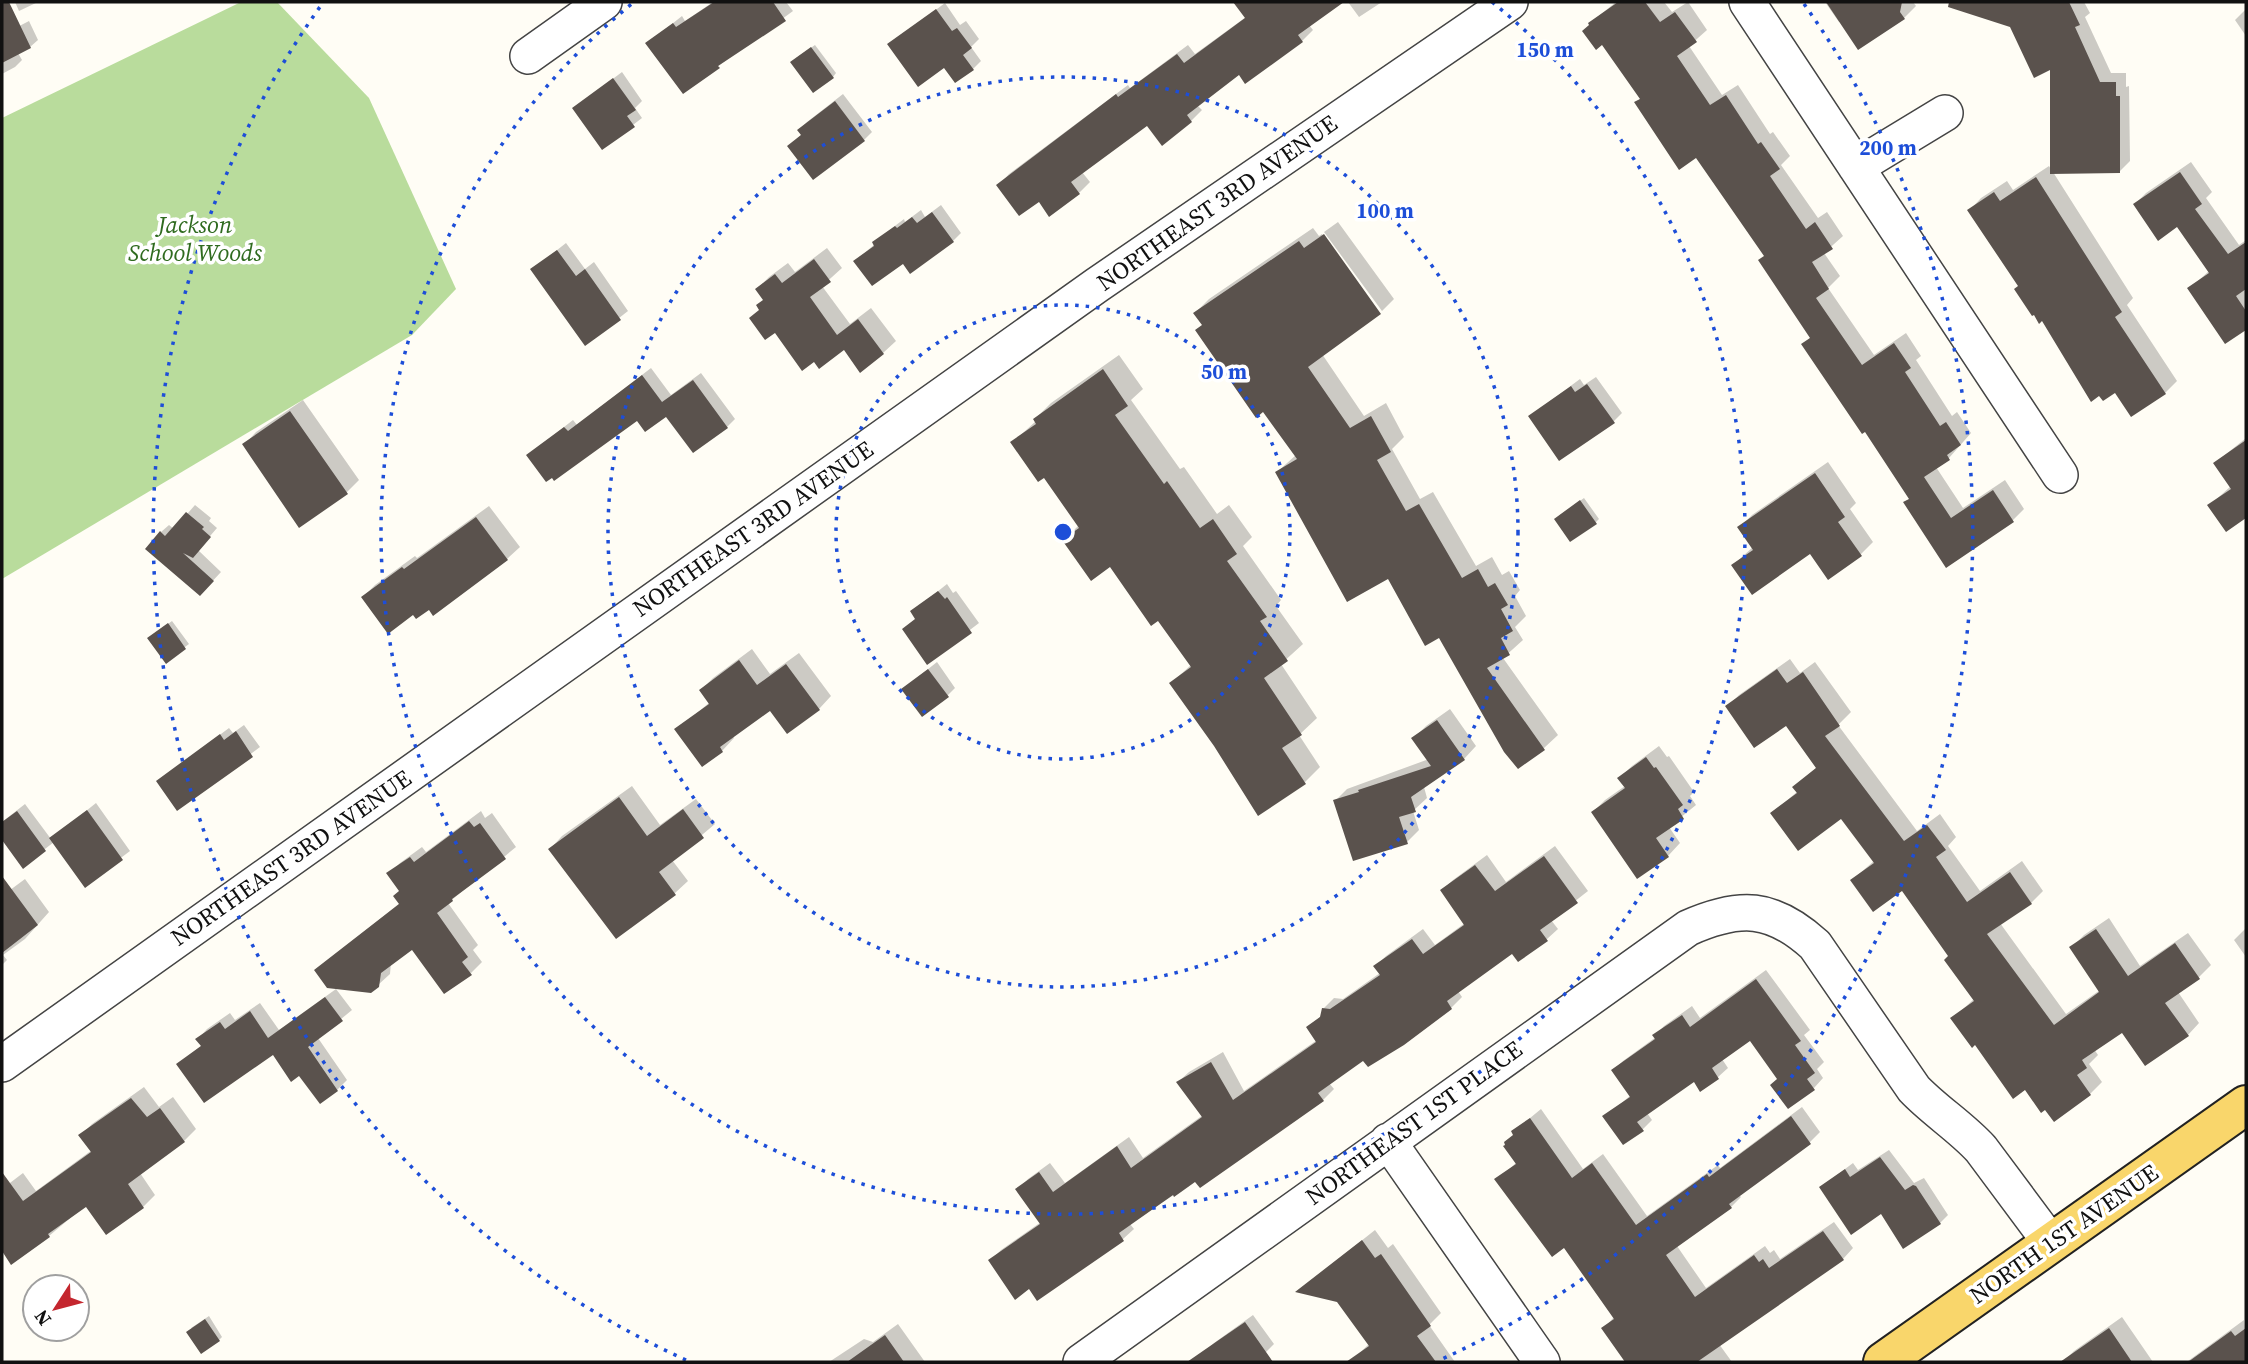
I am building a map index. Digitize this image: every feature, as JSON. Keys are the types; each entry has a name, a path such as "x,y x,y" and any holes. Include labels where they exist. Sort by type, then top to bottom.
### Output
{"main road":[{"name":"NORTH 1ST AVENUE","path":"1882,1362 2246,1105"}],"street":[{"path":"528,55 604,2"},
{"name":"NORTHEAST 3RD AVENUE","path":"2,1064 1097,285 1510,2"},
{"path":"1747,2 2060,475"},
{"path":"1856,167 1945,113"},
{"name":"NORTHEAST 1ST PLACE","path":"1087,1361 1388,1141 1688,928 1711,918 1736,912 1779,918 1798,929 1815,945 1914,1089 1928,1105 1982,1149 2051,1243"},
{"path":"1388,1141 1542,1362"}],"green space":[{"name":"Jackson School Woods","path":"241,2 277,2 369,98 456,289 412,335 2,579 2,118"}],"building":[{"path":"2,2 9,2 31,48 2,63"},
{"path":"714,2 773,2 786,21 718,66 720,68 683,94 645,43 673,23 676,27"},
{"path":"1233,2 1344,2 1298,35 1303,42 1245,84 1239,75 1187,115 1192,122 1162,146 1147,126 1071,182 1080,194 1049,217 1039,202 1019,216 996,185 1116,94 1118,97 1177,54 1184,63 1245,18"},
{"path":"1618,2 1645,2 1660,22 1675,12 1697,42 1677,56 1710,105 1726,95 1758,144 1761,142 1780,169 1770,176 1806,229 1815,222 1833,249 1812,262 1829,289 1816,298 1862,365 1894,343 1911,368 1905,372 1940,426 1946,422 1961,445 1947,455 1950,460 1924,477 1951,518 1993,490 2014,522 1946,568 1903,502 1909,499 1865,432 1862,434 1801,344 1810,338 1758,260 1764,256 1696,158 1679,170 1634,102 1640,99 1602,45 1596,50 1582,31 1588,23"},
{"path":"1826,2 1902,2 1900,12 1905,19 1858,50"},
{"path":"1949,2 2069,2 2080,25 2075,27 2100,82 2116,82 2116,96 2120,96 2120,173 2050,174 2050,70 2034,78 2010,27 1948,7"},
{"path":"936,9 952,31 957,28 972,48 963,55 974,70 955,83 944,68 918,87 887,44"},
{"path":"811,47 834,78 813,93 790,62"},
{"path":"613,78 636,110 627,116 635,127 602,150 572,108"},
{"path":"835,101 865,141 813,180 787,146 801,135 797,130"},
{"path":"2180,172 2202,204 2195,209 2228,254 2246,242 2246,289 2236,296 2246,311 2246,330 2225,344 2187,288 2209,273 2177,227 2158,241 2133,204"},
{"path":"2036,177 2122,312 2115,317 2166,394 2131,417 2115,393 2103,401 2099,396 2091,402 2042,321 2039,324 2014,289 2018,286 1967,210 1994,192 2000,201"},
{"path":"932,212 954,242 910,274 903,264 872,286 853,261 874,246 872,242 895,226 897,228 912,217 917,223"},
{"path":"1324,234 1381,314 1308,367 1350,428 1371,416 1391,452 1377,460 1406,511 1419,504 1462,578 1478,569 1488,587 1495,583 1508,605 1501,609 1513,631 1501,638 1510,655 1487,668 1545,750 1518,769 1504,752 1439,638 1425,646 1388,579 1347,602 1275,472 1297,459 1263,412 1256,418 1195,330 1202,325 1193,313 1299,241 1304,248"},
{"path":"557,250 576,276 585,269 621,320 585,346 530,269"},
{"path":"814,259 831,282 810,297 837,335 858,319 884,354 860,373 844,350 819,369 814,362 802,371 775,333 765,340 749,318 759,310 756,305 763,300 755,289 775,274 782,283"},
{"path":"1103,369 1128,406 1115,415 1164,484 1167,481 1200,528 1213,519 1237,554 1227,561 1267,617 1260,621 1288,661 1264,678 1302,735 1282,748 1306,784 1258,816 1214,746 1169,683 1191,667 1158,621 1151,626 1110,567 1091,581 1062,540 1079,528 1044,478 1038,482 1010,442 1036,424 1033,419"},
{"path":"642,375 662,402 693,380 728,428 693,453 666,417 645,432 637,421 554,481 552,478 546,482 526,455 564,427 568,431"},
{"path":"1587,384 1615,423 1559,461 1528,416 1571,386 1575,392"},
{"path":"290,411 348,494 299,528 242,444"},
{"path":"2246,440 2246,518 2226,532 2207,505 2231,489 2213,463"},
{"path":"1815,473 1845,517 1838,522 1862,556 1828,580 1810,554 1752,595 1731,565 1753,550 1737,527"},
{"path":"1580,500 1597,524 1570,542 1554,519"},
{"path":"186,512 204,527 202,529 211,537 193,558 183,553 214,581 200,596 145,549 160,531 165,536"},
{"path":"476,517 508,560 433,616 429,610 416,619 413,615 388,634 361,597"},
{"path":"938,591 945,599 947,597 972,633 927,665 902,629 915,619 910,611"},
{"path":"168,623 186,649 166,664 147,638"},
{"path":"739,660 757,685 786,664 820,710 787,734 770,711 720,747 723,752 702,767 674,729 709,704 699,690"},
{"path":"928,669 949,697 922,717 901,689"},
{"path":"1777,669 1787,683 1803,672 1840,726 1825,736 1904,841 1927,825 1946,850 1936,857 1967,902 2010,872 2032,904 1987,934 2054,1025 2099,992 2069,947 2096,929 2128,976 2175,943 2200,979 2165,1003 2189,1036 2145,1066 2122,1033 2082,1060 2087,1068 2077,1075 2091,1095 2054,1122 2045,1110 2041,1113 2025,1090 2013,1099 1975,1045 1972,1048 1950,1018 1974,1001 1944,960 1948,956 1902,891 1873,912 1850,880 1874,863 1841,819 1798,851 1770,813 1797,793 1792,787 1816,768 1786,726 1754,748 1725,706"},
{"path":"1437,720 1465,760 1411,797 1416,812 1399,817 1408,844 1353,861 1333,800 1431,766 1411,738"},
{"path":"236,731 253,757 177,811 156,781 220,734 224,740"},
{"path":"1646,757 1683,805 1678,809 1684,819 1656,838 1669,857 1637,879 1591,812 1625,788 1617,778"},
{"path":"619,797 647,836 683,809 704,838 659,872 676,895 616,939 548,849"},
{"path":"87,810 123,860 85,888 49,838"},
{"path":"17,811 46,851 23,869 2,840 2,822"},
{"path":"469,821 474,827 480,823 506,859 437,913 468,957 462,962 472,975 444,994 412,950 381,973 379,987 371,993 327,988 314,970 399,904 393,896 399,891 386,873 410,857 414,862"},
{"path":"1544,856 1578,903 1540,930 1548,941 1518,962 1512,954 1447,1001 1452,1009 1404,1045 1368,1067 1363,1061 1318,1093 1324,1101 1200,1188 1195,1182 1174,1197 1173,1195 1119,1233 1124,1241 1037,1301 1029,1289 1015,1300 988,1260 1040,1224 1015,1189 1039,1172 1053,1192 1117,1146 1131,1168 1202,1117 1176,1082 1211,1062 1233,1100 1316,1042 1306,1027 1320,1017 1322,1008 1330,1009 1380,975 1373,966 1412,939 1423,954 1464,925 1440,890 1475,865 1495,891"},
{"path":"2,876 38,925 2,953"},
{"path":"1756,979 1801,1041 1795,1045 1815,1073 1807,1079 1815,1090 1788,1109 1770,1085 1777,1079 1750,1041 1712,1068 1719,1079 1700,1092 1694,1082 1637,1122 1644,1131 1623,1145 1602,1116 1630,1097 1611,1070 1655,1039 1652,1035 1682,1015 1690,1027"},
{"path":"325,997 343,1021 308,1047 338,1091 320,1104 299,1076 291,1082 273,1055 204,1103 176,1064 201,1046 195,1039 220,1022 225,1029 250,1011 268,1038"},
{"path":"131,1098 147,1117 160,1108 185,1142 128,1184 144,1208 106,1235 86,1207 11,1265 2,1251 2,1172 23,1201 91,1152 78,1135"},
{"path":"1791,1116 1811,1144 1729,1204 1732,1208 1666,1255 1695,1297 1754,1255 1759,1262 1763,1259 1769,1268 1823,1231 1844,1260 1697,1362 1625,1362 1601,1328 1614,1319 1564,1248 1552,1257 1494,1179 1516,1164 1503,1146 1504,1142 1513,1135 1511,1131 1530,1118 1572,1178 1592,1163 1636,1225 1707,1174 1709,1177"},
{"path":"1880,1157 1905,1190 1916,1186 1941,1224 1903,1249 1881,1214 1851,1235 1819,1187 1845,1169 1850,1177"},
{"path":"1362,1240 1375,1258 1381,1254 1431,1326 1417,1336 1436,1362 1346,1362 1369,1346 1337,1302 1295,1292"},
{"path":"205,1319 220,1341 201,1354 186,1332"},
{"path":"1245,1322 1273,1362 1187,1362 1226,1335"},
{"path":"2109,1328 2132,1362 2060,1362"},
{"path":"2246,1328 2246,1362 2188,1362 2231,1331 2235,1336"},
{"path":"885,1335 904,1362 847,1362"}]}
